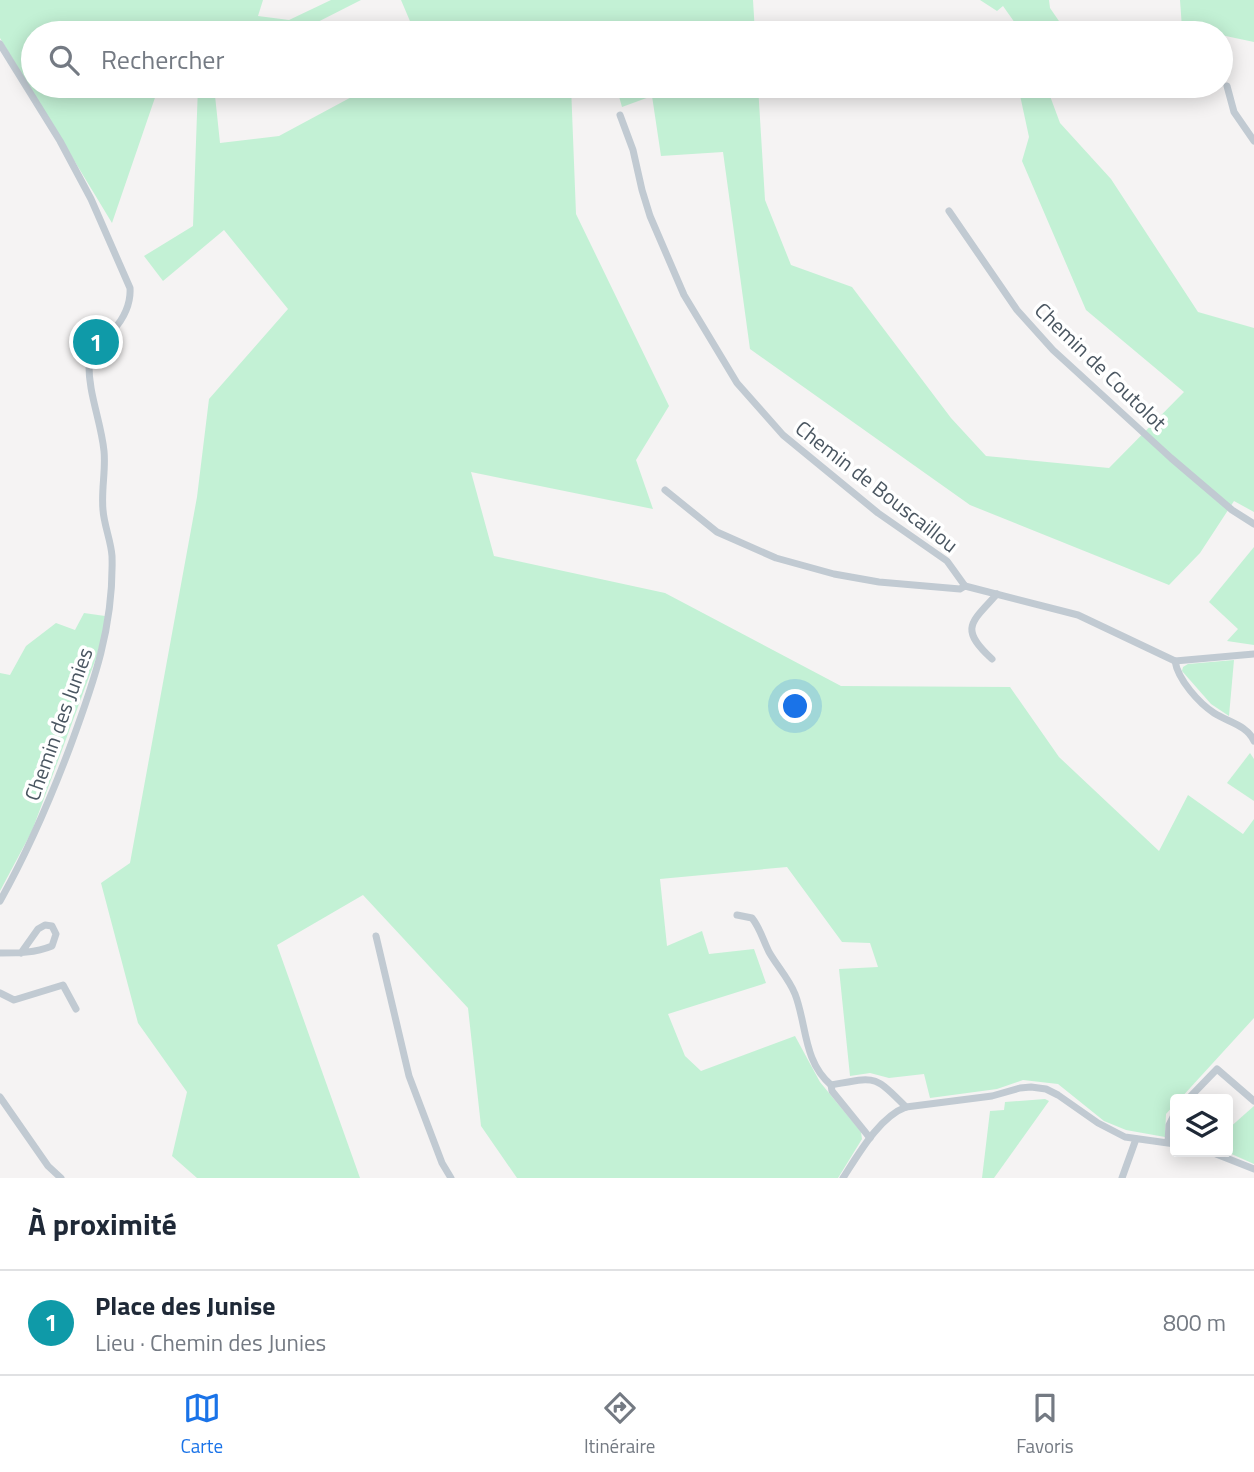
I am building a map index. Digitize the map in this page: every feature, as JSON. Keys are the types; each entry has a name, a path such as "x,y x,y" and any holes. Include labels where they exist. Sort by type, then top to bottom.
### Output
{"street":[{"name":"Chemin des Junies","path":"0,44 21,75"},
{"name":"Chemin des Junies","path":"0,901 25,857 57,784 94,683 105,643 110,609 112,554 103,510 104,451 90,390 89,359 96,342 114,330 131,299 130,288 91,199 35,98"},
{"path":"1230,98 1234,112 1254,141"},
{"name":"Chemin de Bouscaillou","path":"620,115 633,150 650,216 684,295 737,383 783,435 878,513 947,561 965,586"},
{"name":"Chemin de Coutolot","path":"949,211 1017,310 1053,350 1171,458 1233,510 1254,524"},
{"path":"665,490 717,532 776,558 834,574 879,582 960,589 965,586 998,594 1078,615 1175,661 1254,654"},
{"path":"992,659 979,648 971,628 972,622 998,594"},
{"path":"1175,661 1176,669 1204,704 1247,730 1254,741"},
{"path":"737,915 752,918 758,926 768,950 795,994 813,1059 824,1079 831,1085 832,1091 870,1138"},
{"path":"0,953 21,953 41,951 52,946 55,933 52,926 45,925 38,929 21,953"},
{"path":"376,936 409,1076 442,1163 451,1178"},
{"path":"0,993 14,1000 63,985 76,1009"},
{"path":"1193,1094 1217,1069 1254,1101"},
{"path":"831,1085 871,1079 882,1084 906,1107"},
{"path":"843,1178 885,1121 906,1107 992,1096 1020,1088 1046,1089 1111,1131 1136,1139 1170,1143"},
{"path":"0,1097 48,1166 61,1178"},
{"path":"1122,1178 1136,1139"},
{"path":"1224,1157 1254,1169"}],"green space":[{"path":"0,0 263,0 258,16 289,20 331,0 361,0 320,21 21,21 21,73 0,38"},
{"path":"401,0 753,0 754,21 410,21"},
{"path":"980,0 1049,0 1050,8 1059,21 1014,21 1003,6 997,11"},
{"path":"1180,0 1254,0 1254,42 1233,38 1233,21 1182,21"},
{"path":"36,98 155,98 112,223"},
{"path":"198,98 215,98 220,143 279,136 350,98 571,98 576,214 669,406 636,460 653,509 471,472 494,556 665,593 841,686 1010,687 1059,757 1159,851 1188,795 1243,834 1254,819 1254,1018 1185,1094 1170,1094 1165,1137 1126,1130 1104,1121 1058,1084 1023,1080 997,1089 930,1098 924,1074 889,1078 870,1073 850,1076 839,969 878,967 870,943 842,942 787,867 660,879 667,946 702,931 709,954 754,949 766,983 668,1014 685,1056 701,1071 795,1036 820,1082 861,1132 862,1139 838,1178 517,1178 481,1126 468,1008 363,895 277,945 360,1178 197,1178 172,1156 187,1092 138,1023 101,883 130,863 197,497 209,399 288,309 224,230 163,281 144,256 193,226"},
{"path":"619,98 647,98 622,107"},
{"path":"652,98 759,98 765,200 791,265 852,287 951,418 986,456 1109,468 1184,392 1086,310 1022,161 1029,137 1021,98 1051,98 1060,123 1111,179 1198,312 1254,328 1254,512 1234,501 1200,553 1169,585 970,505 750,349 723,152 661,156"},
{"path":"1254,547 1254,645 1227,641 1238,629 1209,602"},
{"path":"84,613 105,616 102,642 32,831 0,891 0,673 10,675 26,646 56,623 75,630"},
{"path":"1234,660 1229,716 1211,704 1182,671 1188,664"},
{"path":"1250,753 1254,759 1254,801 1227,783"},
{"path":"1049,1101 994,1178 982,1178 990,1111 1004,1110 1005,1102"},
{"path":"1254,1106 1254,1164 1233,1155 1233,1125"}],"place":[{"name":"Place des Junise","path":"96,342"}]}
